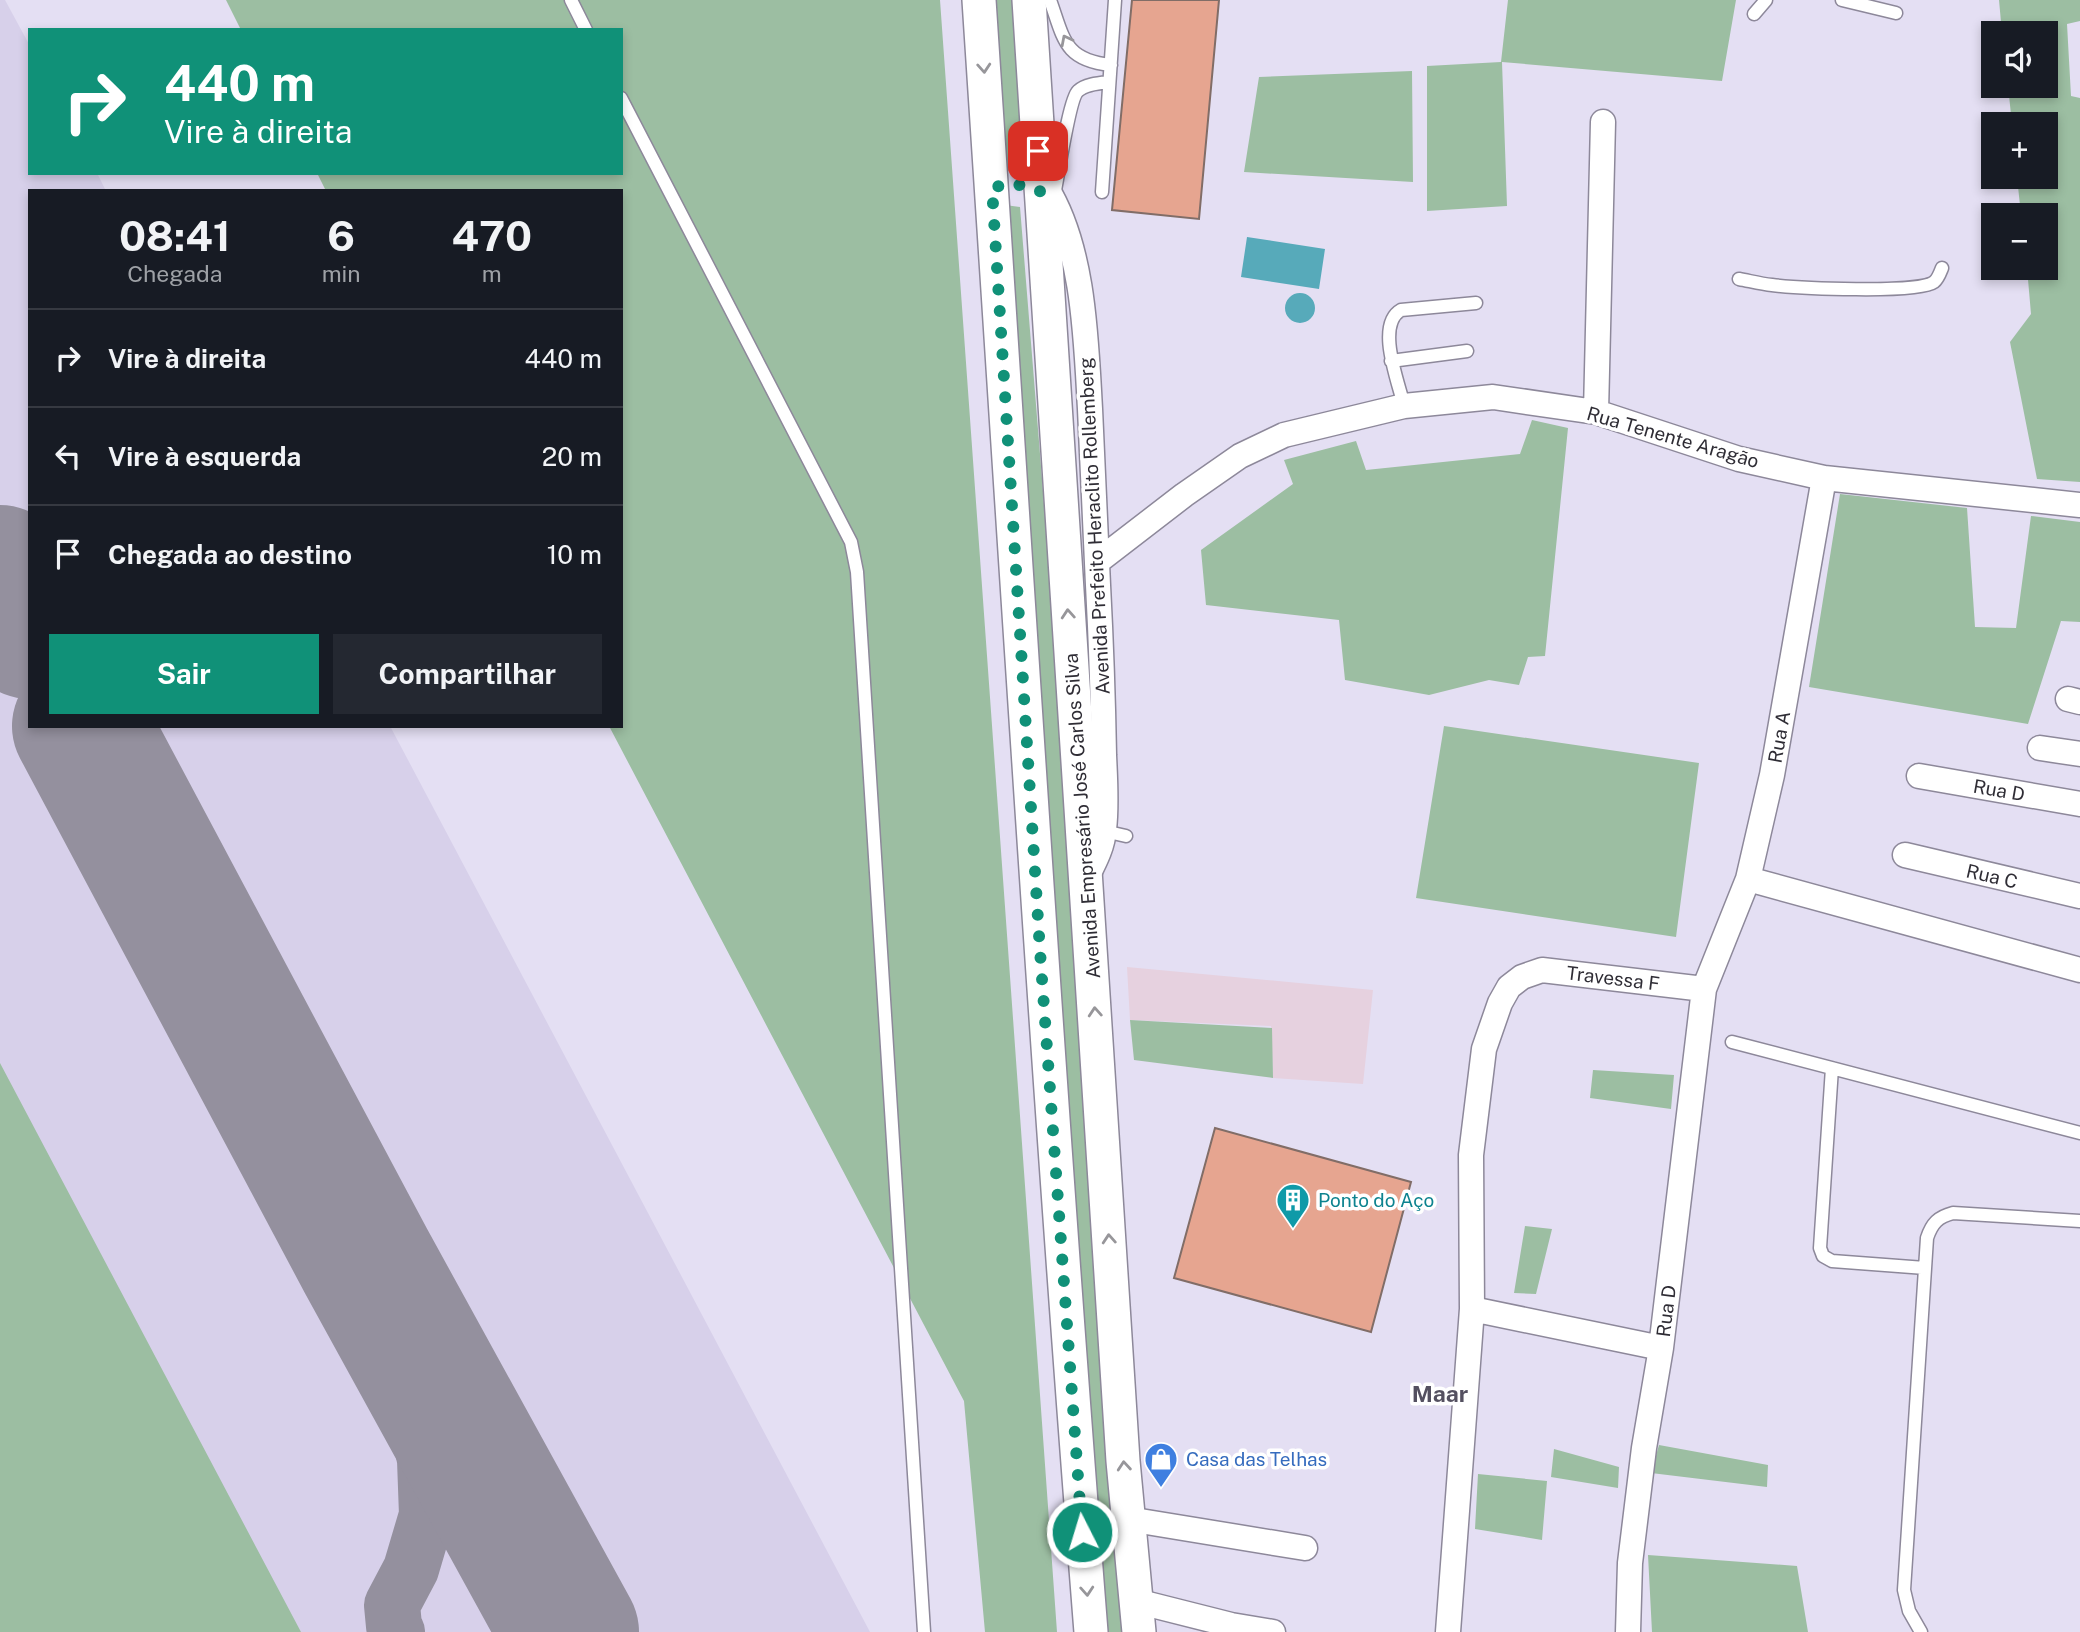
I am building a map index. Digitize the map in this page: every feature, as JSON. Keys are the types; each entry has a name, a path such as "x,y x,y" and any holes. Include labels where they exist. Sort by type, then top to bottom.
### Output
{"main road":[{"path":"979,0 1040,951 1074,1434 1091,1632"},
{"name":"Avenida Empresário José Carlos Silva","path":"1029,0 1045,189 1057,434 1128,1519 1137,1617"},
{"path":"992,188 1008,183 1045,189"}],"street":[{"path":"1596,412 1603,121"},
{"name":"Avenida Prefeito Heraclito Rollemberg","path":"1045,189 1068,239 1078,281 1087,366 1103,692 1115,834 1100,851 1086,880"},
{"name":"Rua Tenente Aragão","path":"1097,562 1240,456 1284,435 1404,406 1493,397 1596,412 1739,459 1824,478 2080,505"},
{"path":"1057,434 1091,433"},
{"name":"Rua A","path":"1704,989 1748,878 1772,775 1824,478"},
{"path":"2040,748 2080,754"},
{"name":"Rua D","path":"1919,776 2080,804"},
{"name":"Rua C","path":"1905,855 2080,896"},
{"path":"1748,878 2080,970"},
{"name":"Travessa F","path":"1472,1309 1471,1155 1484,1049 1500,1003 1509,987 1522,977 1542,970 1704,989"},
{"name":"Rua D","path":"1628,1632 1630,1563 1644,1448 1661,1348 1704,989"},
{"path":"1448,1632 1472,1309 1661,1348"},
{"path":"1128,1519 1305,1548"},
{"path":"1137,1617 1231,1625 1273,1632"}],"lane":[{"path":"570,0 585,28"},
{"path":"1050,0 1071,50 1079,58 1111,65"},
{"path":"1102,192 1115,0"},
{"path":"1754,14 1766,0"},
{"path":"1842,0 1896,13"},
{"path":"1045,189 1064,153 1071,103 1076,92 1085,86 1110,82"},
{"path":"623,102 851,542 855,562 866,689 924,1632"},
{"path":"1740,279 1773,286 1923,287 1940,276 1942,268"},
{"path":"1404,406 1391,361 1389,338 1394,315 1397,312 1476,303"},
{"path":"1391,361 1467,351"},
{"path":"1732,1042 2080,1133"},
{"path":"1832,1068 1820,1248 1823,1256 1832,1261 1925,1268"},
{"path":"1921,1632 1909,1611 1904,1590 1927,1238 1931,1226 1940,1217 1953,1213 2080,1221"}],"shaded area":[{"path":"0,0 5,0 28,42 28,175 98,175 105,189 28,189 28,728 391,728 870,1632 0,1632"},
{"path":"1127,967 1373,990 1363,1084 1273,1078 1271,1026 1130,1020"}],"green space":[{"path":"226,0 940,0 1057,1632 985,1632 964,1401 610,728 623,728 623,189 325,189 318,175 623,175 623,28 240,28"},
{"path":"991,0 1015,0 1025,170 1002,171"},
{"path":"1508,0 1736,0 1722,81 1502,62 1507,206 1427,211 1427,66 1501,62"},
{"path":"1999,0 2080,0 2080,21 2067,24 2071,96 2080,98 2080,482 2037,479 2010,342 2031,314 2028,280 2058,280 2058,203 2020,203 2018,189 2058,189 2058,112 2011,112 2009,98 2058,98 2058,21 2001,21"},
{"path":"1412,71 1413,182 1244,172 1259,77"},
{"path":"1005,205 1020,207 1075,886 1128,1632 1102,1632"},
{"path":"1532,420 1568,428 1545,656 1528,657 1519,685 1489,680 1429,695 1345,680 1339,620 1206,605 1201,550 1293,484 1284,460 1356,441 1366,470 1520,454"},
{"path":"1840,494 1967,508 1975,627 2016,628 2031,516 2080,522 2080,622 2061,621 2028,724 1809,687"},
{"path":"1444,726 1699,763 1676,937 1416,898"},
{"path":"1130,1020 1272,1028 1273,1078 1134,1060"},
{"path":"0,1063 301,1632 0,1632"},
{"path":"1593,1070 1674,1075 1671,1109 1590,1098"},
{"path":"1525,1226 1552,1229 1536,1294 1514,1293"},
{"path":"1659,1445 1768,1465 1767,1487 1651,1473"},
{"path":"1554,1449 1619,1467 1618,1488 1551,1477"},
{"path":"1478,1474 1547,1481 1542,1540 1475,1529"},
{"path":"1648,1555 1797,1566 1808,1632 1652,1632"}],"water":[{"path":"1247,237 1325,249 1319,289 1241,277"},
{"path":"1300,293 1311,297 1315,308 1311,319 1300,323 1289,319 1285,308 1289,297"}],"building":[{"path":"1132,0 1219,0 1199,219 1112,210"},
{"name":"Ponto do Aço","path":"1215,1128 1411,1182 1371,1332 1174,1278"}],"taxiway":[{"path":"366,1261 396,1331 425,1460 427,1515 411,1569 392,1605 397,1632"},
{"path":"536,1569 540,1619 536,1632"}],"runway":[{"path":"0,574 28,626"},
{"path":"82,728 366,1261 570,1632"}],"place":[{"name":"Ponto do Aço","path":"1293,1230"},
{"name":"Casa das Telhas","path":"1161,1489"}],"district":[{"name":"Maar","path":"1440,1394"}],"route":[{"path":"1038,151 1042,192 1008,183 992,188 1040,951 1082,1532"}]}
